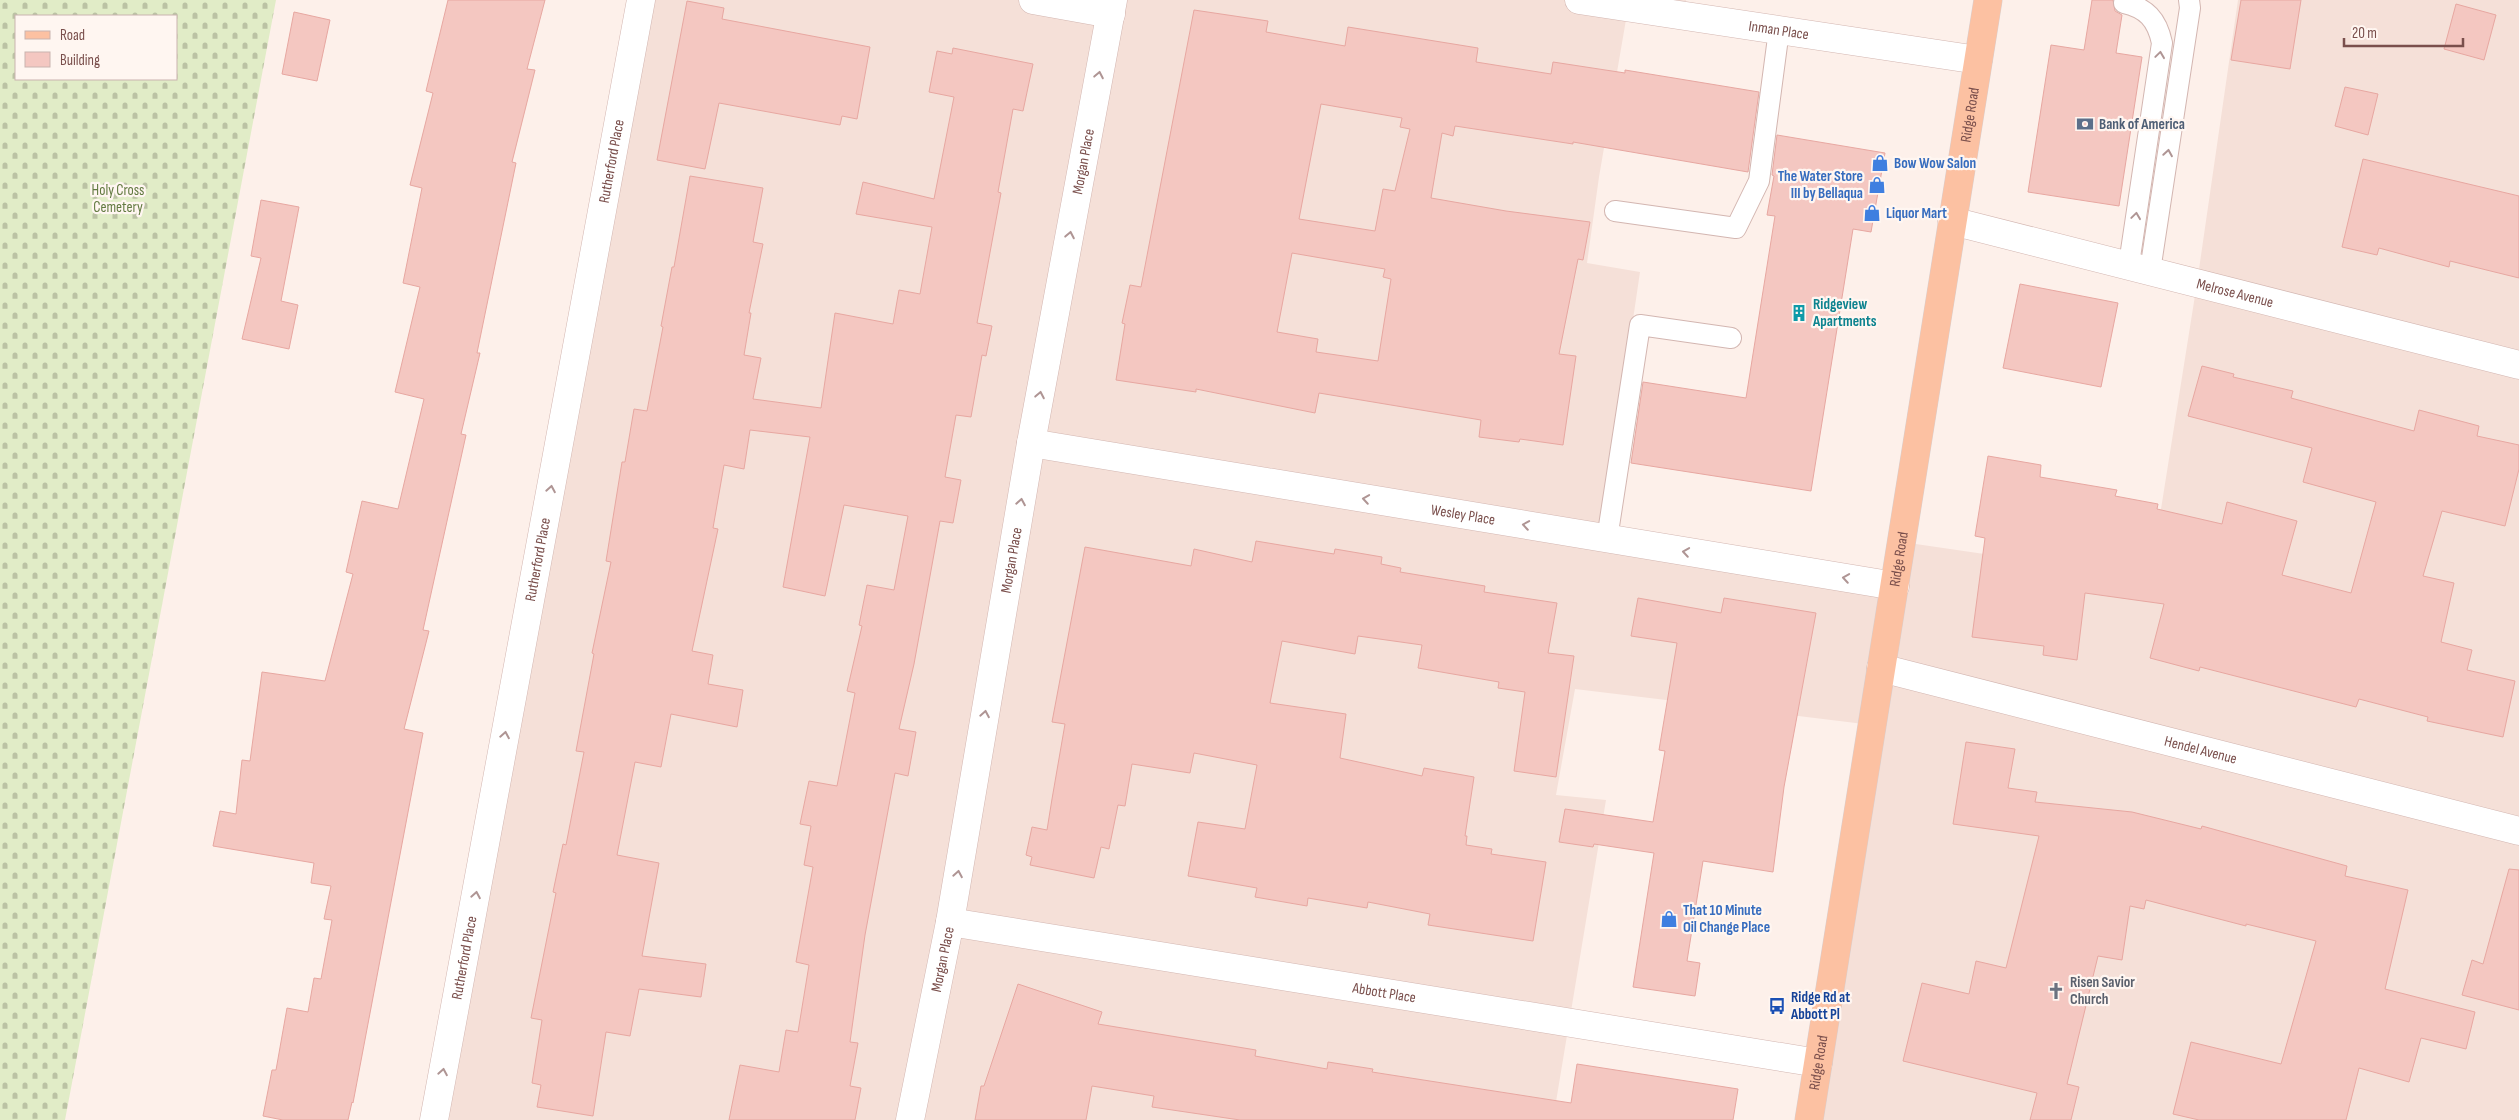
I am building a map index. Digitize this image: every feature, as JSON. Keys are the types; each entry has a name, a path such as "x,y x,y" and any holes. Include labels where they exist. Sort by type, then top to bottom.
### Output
{"main road":[{"name":"Ridge Road","path":"1809,1120 1988,0"}],"street":[{"name":"Rutherford Place","path":"434,1120 641,0"},
{"path":"1033,0 1112,7"},
{"name":"Inman Place","path":"1579,0 1978,60"},
{"name":"Morgan Place","path":"910,1120 950,922 1031,443 1112,7"},
{"name":"Melrose Avenue","path":"1952,220 2519,365"},
{"name":"Wesley Place","path":"1031,443 1895,586"},
{"name":"Hendel Avenue","path":"1882,668 2519,831"},
{"name":"Abbott Place","path":"950,922 1818,1063"}],"lane":[{"path":"2140,268 2190,8 2189,0"},
{"path":"2124,3 2146,11 2157,26 2162,43 2140,268"},
{"path":"1615,210 1736,228 1759,181 1779,30"},
{"path":"1607,539 1640,325 1731,338"}],"shaded area":[{"path":"641,0 1686,0 1684,16 1628,8 1599,177 1587,263 1640,272 1601,537 1894,586 1902,542 2150,578 2197,283 2238,0 2519,0 2519,1120 1809,1120 1872,725 1575,689 1556,795 1606,800 1553,1120 434,1120"}],"green space":[{"name":"Holy Cross Cemetery","path":"0,0 276,0 65,1120 0,1120"}],"building":[{"path":"448,0 545,0 527,69 535,70 512,162 516,163 477,353 480,353 461,434 466,435 423,630 429,631 404,729 423,733 353,1103 348,1120 283,1120 263,1116 272,1070 276,1070 287,1008 308,1012 314,978 321,979 332,920 324,919 331,886 311,883 314,863 213,846 220,811 236,814 242,760 250,761 262,672 325,681 353,574 346,572 362,501 398,509 424,399 395,392 420,287 403,283 422,188 410,185 433,93 426,91"},
{"name":"Bank of America","path":"2092,0 2113,0 2115,11 2122,15 2116,53 2142,57 2119,206 2028,192 2051,45 2084,50"},
{"path":"2241,0 2301,0 2290,69 2231,60"},
{"path":"687,1 724,8 722,19 870,47 857,119 842,116 840,125 719,103 705,169 657,160"},
{"path":"2456,4 2496,15 2484,60 2444,49"},
{"path":"1194,10 1268,21 1266,32 1345,46 1348,27 1478,48 1476,62 1551,74 1553,62 1625,73 1625,70 1759,92 1748,172 1573,142 1573,144 1455,126 1453,136 1442,133 1431,198 1506,211 1590,222 1583,260 1578,259 1559,354 1576,356 1563,445 1520,439 1519,442 1479,437 1481,420 1319,393 1315,413 1196,389 1196,392 1116,380 1125,324 1122,323 1130,285 1141,287","holes":["1321,104 1402,118 1400,127 1410,129 1395,191 1383,189 1375,231 1299,219","1292,253 1385,269 1383,277 1391,279 1378,361 1316,352 1318,339 1277,332"]},
{"path":"294,12 330,20 317,81 282,74"},
{"path":"953,48 1033,64 1023,111 1013,109 998,192 1001,193 977,323 992,326 986,356 982,355 971,417 956,415 945,477 961,480 953,523 940,521 914,664 899,729 916,732 908,776 895,773 865,935 850,1042 858,1043 850,1086 861,1088 855,1120 729,1120 740,1065 779,1072 786,1030 798,1032 809,965 796,962 813,867 804,865 811,826 800,824 809,781 837,786 855,693 847,691 862,626 859,625 867,585 894,590 908,516 844,505 825,596 783,587 810,437 750,430 744,469 724,465 713,528 718,529 692,651 713,655 708,684 743,690 737,727 671,714 661,767 635,762 617,855 659,863 642,956 706,964 701,997 639,989 630,1036 606,1032 593,1116 537,1107 541,1085 532,1083 542,1020 531,1018 556,893 553,892 563,844 566,845 584,752 576,751 594,654 592,653 611,562 606,561 622,462 625,462 634,409 647,411 663,327 661,326 672,267 674,267 690,176 763,188 753,242 763,244 749,313 751,313 744,355 761,358 753,399 821,408 835,313 893,324 899,290 920,294 932,227 856,214 863,182 934,199 954,97 929,92 937,51 952,54"},
{"path":"2345,87 2378,94 2368,135 2335,126"},
{"name":"Ridgeview Apartments","path":"1777,135 1885,153 1871,232 1853,229 1811,491 1631,463 1643,382 1746,398 1775,216 1767,215 1774,176 1772,175"},
{"path":"2363,159 2519,196 2519,278 2450,261 2449,267 2379,248 2377,255 2342,247"},
{"path":"261,200 299,207 281,301 298,305 289,349 242,339 261,258 251,256"},
{"path":"2020,284 2118,303 2101,387 2003,368"},
{"path":"2202,366 2234,374 2233,377 2293,391 2291,398 2414,431 2419,410 2479,426 2477,436 2519,445 2519,469 2505,526 2442,511 2423,576 2454,583 2441,642 2472,650 2467,670 2515,681 2503,737 2427,721 2428,717 2359,699 2356,707 2200,667 2199,671 2150,658 2164,604 2085,593 2077,660 2043,655 2044,646 1972,637 1985,538 1975,536 1988,456 2041,465 2040,477 2117,490 2115,496 2158,504 2157,509 2222,524 2227,502 2297,521 2282,575 2351,593 2376,502 2303,482 2312,448 2188,416"},
{"path":"1256,541 1334,554 1335,549 1382,557 1381,564 1401,568 1400,572 1485,586 1484,592 1557,603 1548,653 1574,656 1556,777 1514,771 1525,692 1498,688 1499,682 1418,668 1422,645 1358,636 1355,654 1282,641 1270,703 1346,714 1340,758 1422,776 1424,768 1474,777 1465,836 1467,836 1466,845 1492,849 1491,854 1546,862 1533,941 1428,925 1430,914 1368,902 1367,908 1308,898 1307,906 1255,897 1257,888 1188,876 1198,822 1245,829 1257,765 1194,753 1190,773 1132,764 1125,806 1118,805 1109,849 1101,847 1094,878 1030,865 1032,857 1026,855 1032,827 1047,830 1065,724 1052,722 1085,547 1191,566 1194,549 1252,562"},
{"path":"1638,598 1721,613 1724,598 1816,613 1784,787 1773,872 1703,861 1687,961 1700,963 1695,996 1633,987 1654,853 1594,844 1593,847 1559,842 1565,809 1653,822 1665,751 1659,750 1677,643 1631,636"},
{"path":"1966,742 2015,749 2008,788 2037,792 2035,802 2132,812 2201,829 2202,826 2347,866 2345,876 2408,890 2385,989 2475,1012 2466,1049 2421,1038 2409,1082 2359,1068 2346,1120 2199,1120 2173,1114 2191,1042 2281,1064 2316,941 2246,924 2246,926 2146,900 2144,909 2130,906 2122,960 2098,956 2067,1084 2079,1087 2071,1120 2030,1120 2037,1093 1903,1061 1922,983 1969,994 1976,961 2006,968 2039,836 1953,824"},
{"path":"2509,869 2519,870 2519,1010 2462,995 2472,960 2483,964"},
{"path":"1018,984 1102,1012 1098,1024 1256,1050 1255,1056 1327,1069 1328,1062 1373,1069 1372,1072 1571,1103 1577,1064 1738,1089 1733,1120 1240,1120 1152,1107 1154,1096 1092,1086 1086,1120 975,1120 981,1086 984,1086"}],"place":[{"name":"Bank of America","path":"2085,124"},
{"name":"Bow Wow Salon","path":"1880,163"},
{"name":"The Water Store III by Bellaqua","path":"1877,185"},
{"name":"Liquor Mart","path":"1872,213"},
{"name":"Ridgeview Apartments","path":"1799,313"},
{"name":"That 10 Minute Oil Change Place","path":"1669,919"},
{"name":"Risen Savior Church","path":"2056,991"},
{"name":"Ridge Rd at Abbott Pl","path":"1777,1006"}]}
